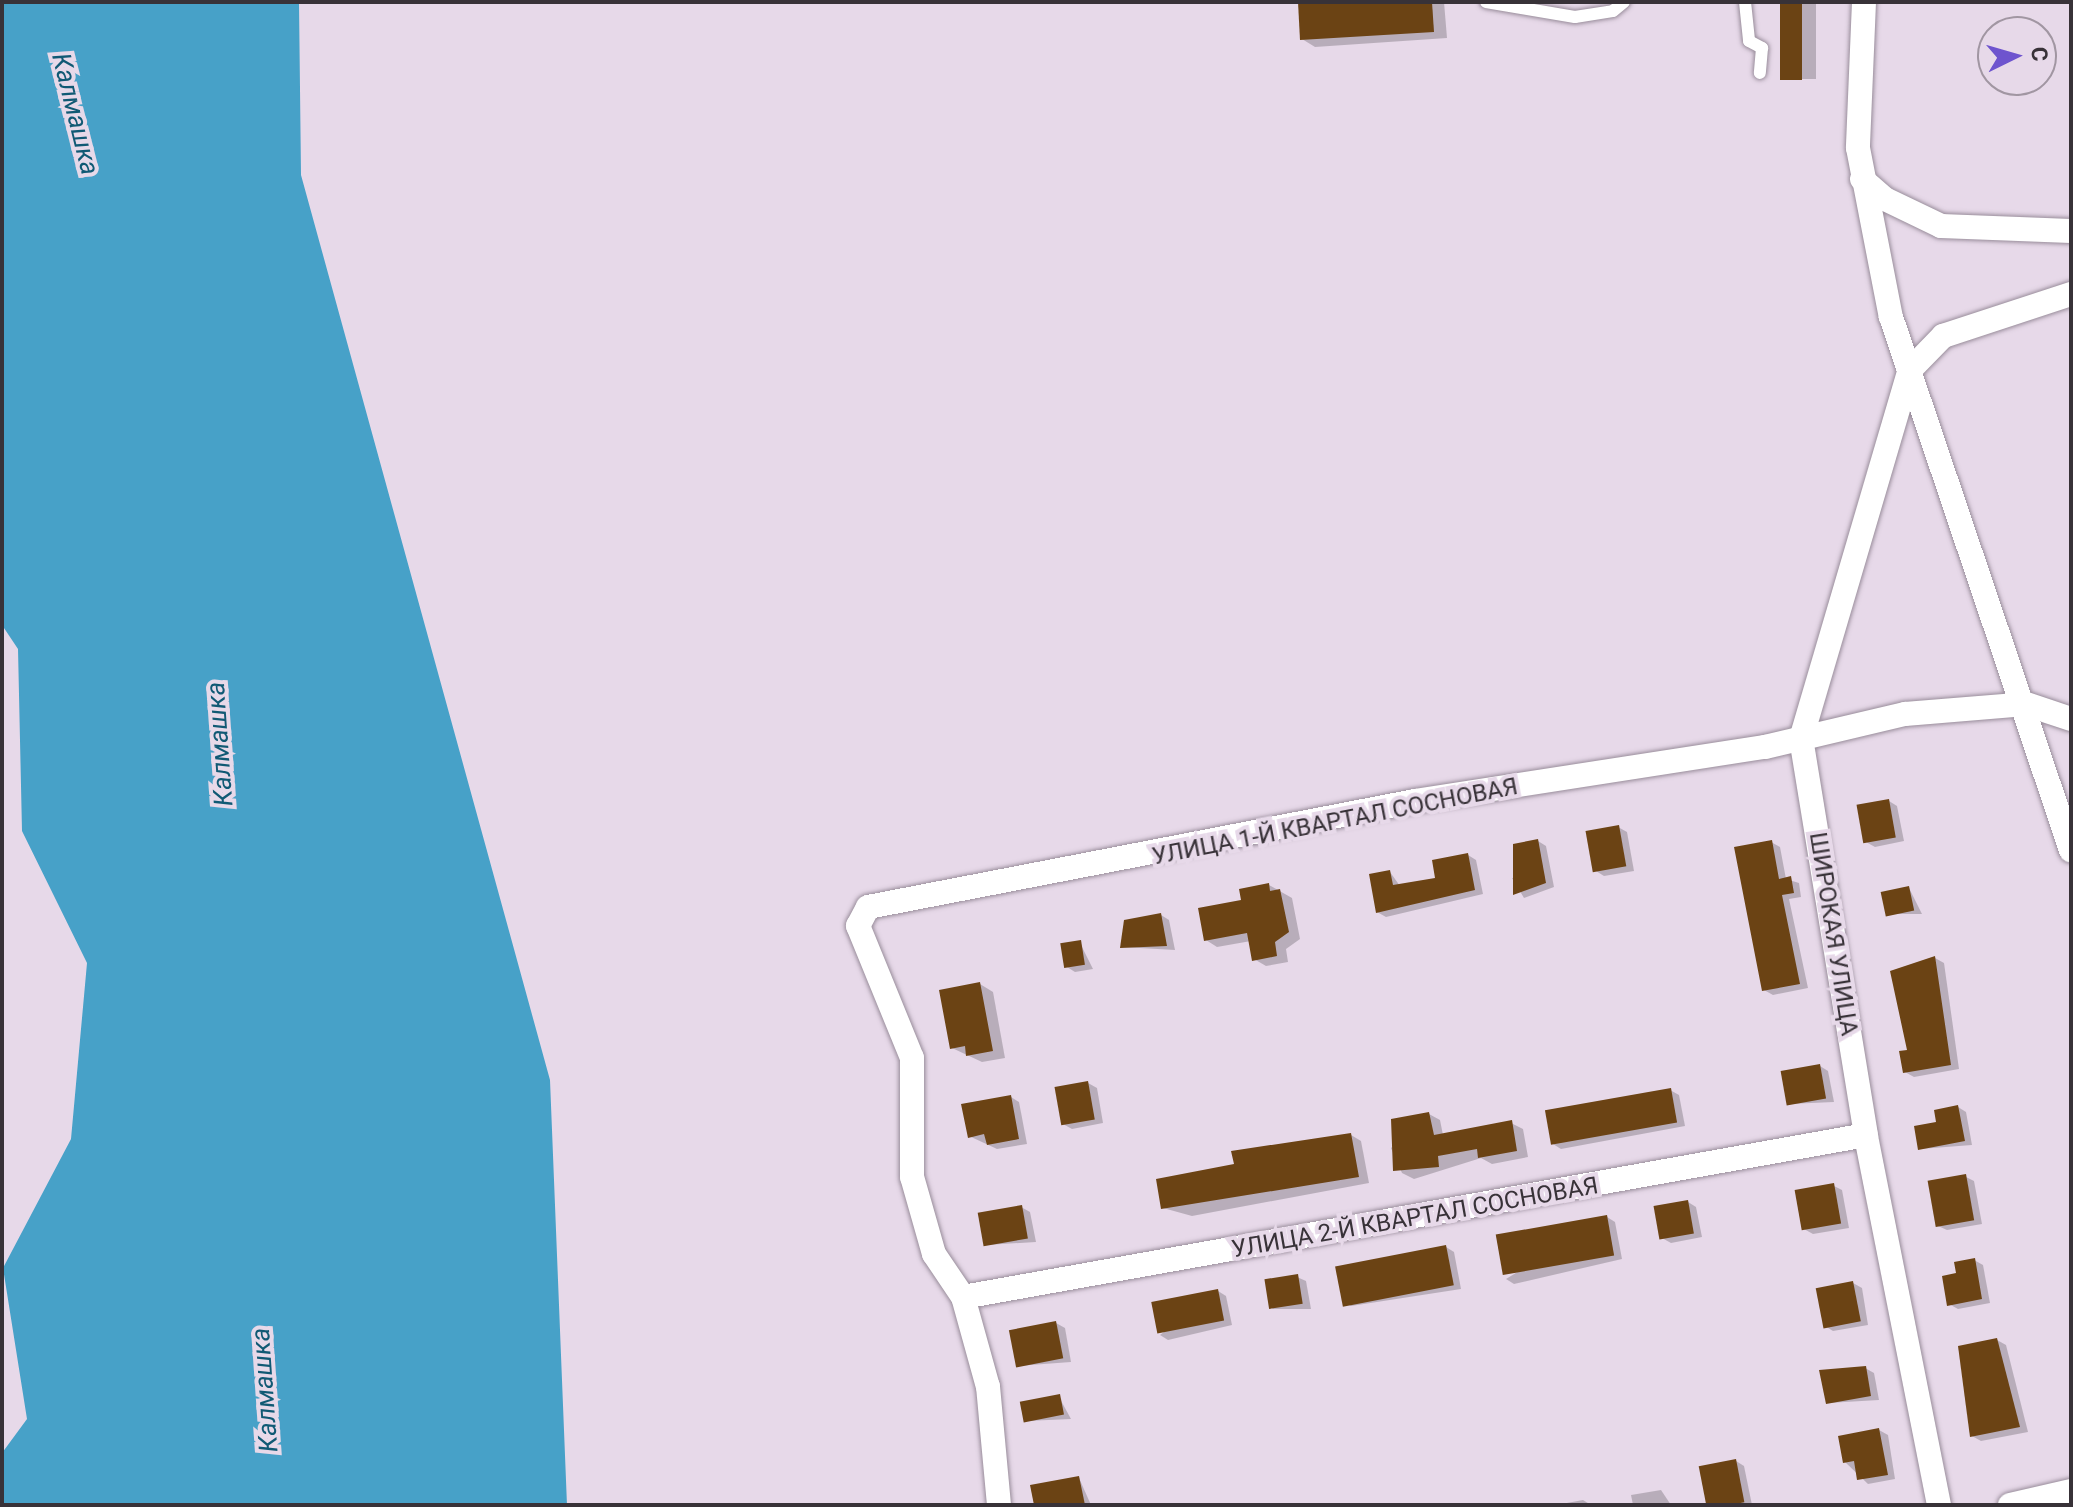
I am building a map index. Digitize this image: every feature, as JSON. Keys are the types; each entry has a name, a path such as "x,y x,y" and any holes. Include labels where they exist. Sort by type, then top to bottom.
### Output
{"street":[{"path":"1864,2 1856,86 1862,179 1909,371 2026,704 2071,850"},
{"path":"1862,179 1915,217 1941,226 2071,231"},
{"path":"1909,371 1943,336 2071,294"},
{"name":"ШИРОКАЯ УЛИЦА","path":"1909,371 1801,739 1866,1135 1939,1505"},
{"path":"2026,704 2071,719"},
{"name":"УЛИЦА 1-Й КВАРТАЛ СОСНОВАЯ","path":"963,1297 934,1254 912,1177 912,1058 858,926 868,907 1415,801 1801,739 1905,714 2026,704"},
{"name":"УЛИЦА 2-Й КВАРТАЛ СОСНОВАЯ","path":"963,1297 1866,1135"},
{"path":"963,1297 988,1387 999,1505"},
{"path":"2010,1505 2071,1491"}],"lane":[{"path":"1486,2 1575,17 1613,11 1624,2"},
{"path":"1747,4 1749,41 1762,48 1760,73"}],"water":[{"name":"Калмашка","path":"2,2 299,2 301,175 550,1080 567,1505 2,1505 2,1453 27,1419 3,1268 71,1139 87,963 22,831 18,649 2,625"}],"building":[{"path":"1298,2 1432,2 1434,32 1300,40"},
{"path":"1780,2 1802,2 1802,80 1780,80"},
{"path":"1889,799 1896,837 1863,843 1857,805"},
{"path":"1619,825 1626,866 1593,872 1586,831"},
{"path":"1538,839 1546,883 1513,895 1513,844"},
{"path":"1772,840 1779,879 1791,876 1794,893 1782,895 1800,984 1762,991 1734,847"},
{"path":"1468,853 1475,890 1376,913 1369,874 1390,870 1393,885 1435,878 1432,860"},
{"path":"1269,883 1270,891 1280,889 1289,932 1275,942 1277,956 1252,961 1247,933 1204,941 1198,908 1241,900 1239,889"},
{"path":"1909,886 1914,910 1886,916 1881,892"},
{"path":"1161,913 1167,946 1120,948 1124,920"},
{"path":"1081,940 1085,965 1064,968 1060,943"},
{"path":"1935,956 1951,1065 1903,1073 1899,1051 1907,1050 1890,971"},
{"path":"980,982 993,1051 966,1056 965,1046 950,1049 939,990"},
{"path":"1820,1064 1826,1098 1787,1105 1781,1071"},
{"path":"1088,1081 1095,1119 1061,1125 1055,1087"},
{"path":"1671,1088 1677,1122 1551,1145 1545,1110"},
{"path":"1011,1095 1019,1139 987,1145 984,1134 968,1138 961,1104"},
{"path":"1958,1105 1965,1141 1918,1150 1914,1126 1936,1122 1934,1110"},
{"path":"1429,1112 1434,1135 1512,1120 1517,1151 1478,1158 1477,1149 1438,1156 1439,1167 1393,1171 1391,1119"},
{"path":"1351,1133 1359,1177 1161,1209 1156,1179 1234,1164 1231,1151"},
{"path":"1966,1174 1974,1220 1936,1227 1928,1181"},
{"path":"1834,1183 1841,1223 1802,1230 1795,1190"},
{"path":"1688,1200 1694,1233 1659,1240 1654,1206"},
{"path":"1022,1205 1028,1238 984,1246 978,1213"},
{"path":"1607,1215 1614,1255 1503,1275 1496,1235"},
{"path":"1446,1245 1454,1285 1343,1307 1335,1267"},
{"path":"1975,1258 1982,1299 1947,1306 1942,1276 1956,1273 1954,1262"},
{"path":"1298,1274 1303,1304 1269,1309 1264,1279"},
{"path":"1853,1281 1861,1321 1824,1328 1816,1288"},
{"path":"1218,1289 1224,1320 1157,1333 1151,1302"},
{"path":"1056,1321 1063,1358 1016,1367 1009,1330"},
{"path":"1997,1338 2020,1427 1970,1437 1958,1346"},
{"path":"1866,1366 1871,1396 1826,1404 1819,1370"},
{"path":"1060,1394 1064,1415 1024,1422 1020,1402"},
{"path":"1879,1428 1888,1475 1857,1480 1854,1461 1843,1463 1838,1436"},
{"path":"1736,1459 1744,1502 1706,1505 1699,1466"},
{"path":"1079,1476 1085,1505 1034,1505 1030,1485"}]}
